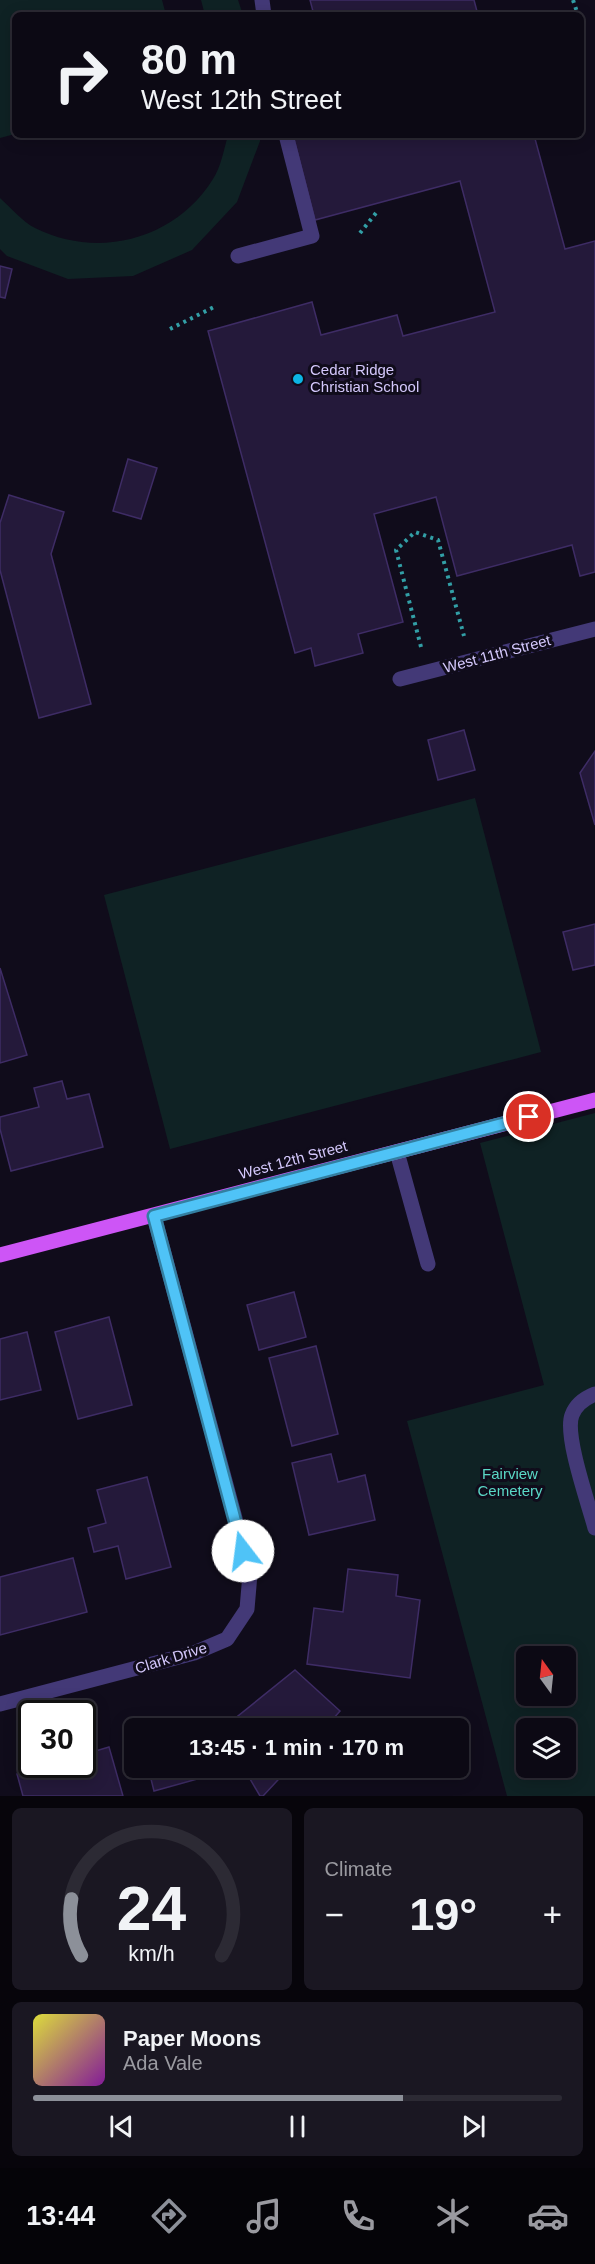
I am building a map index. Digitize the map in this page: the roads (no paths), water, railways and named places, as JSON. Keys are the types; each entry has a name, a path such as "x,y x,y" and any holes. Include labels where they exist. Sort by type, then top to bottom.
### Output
{"main road":[{"name":"West 12th Street","path":"0,1255 595,1100"}],"street":[{"path":"238,256 312,236 287,138"},
{"name":"West 11th Street","path":"400,679 595,628"},
{"path":"397,1152 428,1264"},
{"name":"Clark Drive","path":"0,1704 194,1653 226,1639 247,1609 250,1574 154,1216"},
{"path":"595,1395 583,1399 571,1416 571,1438 595,1528"}],"place":[{"name":"Cedar Ridge Christian School","path":"298,379"}],"park label":[{"name":"Fairview Cemetery","path":"510,1482"}]}
